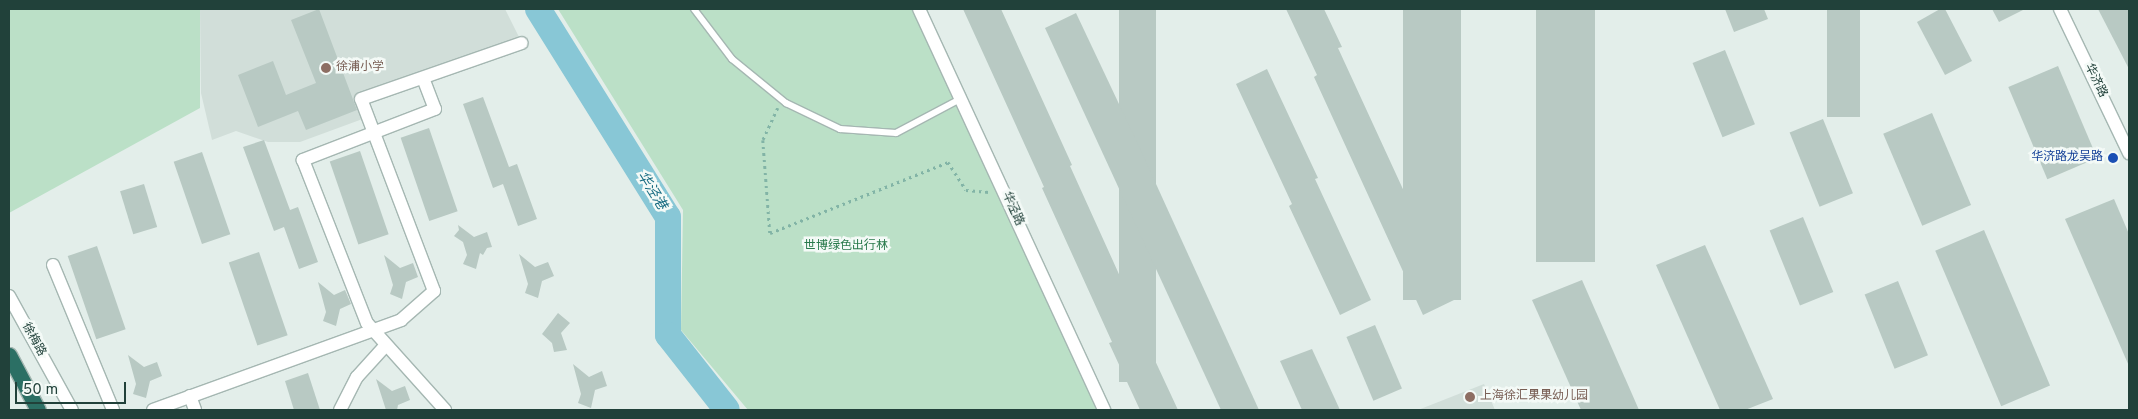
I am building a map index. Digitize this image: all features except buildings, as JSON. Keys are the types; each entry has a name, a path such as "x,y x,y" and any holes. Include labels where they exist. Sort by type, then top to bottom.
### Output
{"highway":[{"path":"9,355 38,410"}],"street":[{"name":"华泾路","path":"919,9 962,98 1104,410"},
{"name":"华济路","path":"2060,9 2129,153"},
{"path":"153,410 401,320 434,291 361,99 522,43"},
{"path":"423,78 436,109 303,160 367,323 445,410"},
{"path":"53,265 114,410"},
{"name":"徐梅路","path":"9,296 72,410"},
{"path":"340,410 357,377 386,345"},
{"path":"190,396 195,410"}],"lane":[{"path":"694,9 732,59 782,100 840,129 896,133 962,98"}],"path":[{"path":"782,100 763,140 770,233 948,162 966,190 1005,194"}],"shaded area":[{"name":"徐浦小学","path":"200,9 505,9 522,43 361,99 368,117 300,142 268,142 236,131 212,140 201,93"},
{"name":"上海徐汇果果幼儿园","path":"1484,384 1495,410 1418,410"}],"green space":[{"path":"9,9 200,9 200,108 9,213"},
{"name":"世博绿色出行林","path":"558,9 913,9 1102,410 748,410 681,330 683,210"}],"waterway":[{"name":"华泾港","path":"538,9 668,217 668,335 727,410"}],"place":[{"name":"徐浦小学","path":"326,68"},
{"name":"华济路龙吴路","path":"2113,158"},
{"name":"上海徐汇果果幼儿园","path":"1470,397"}]}
